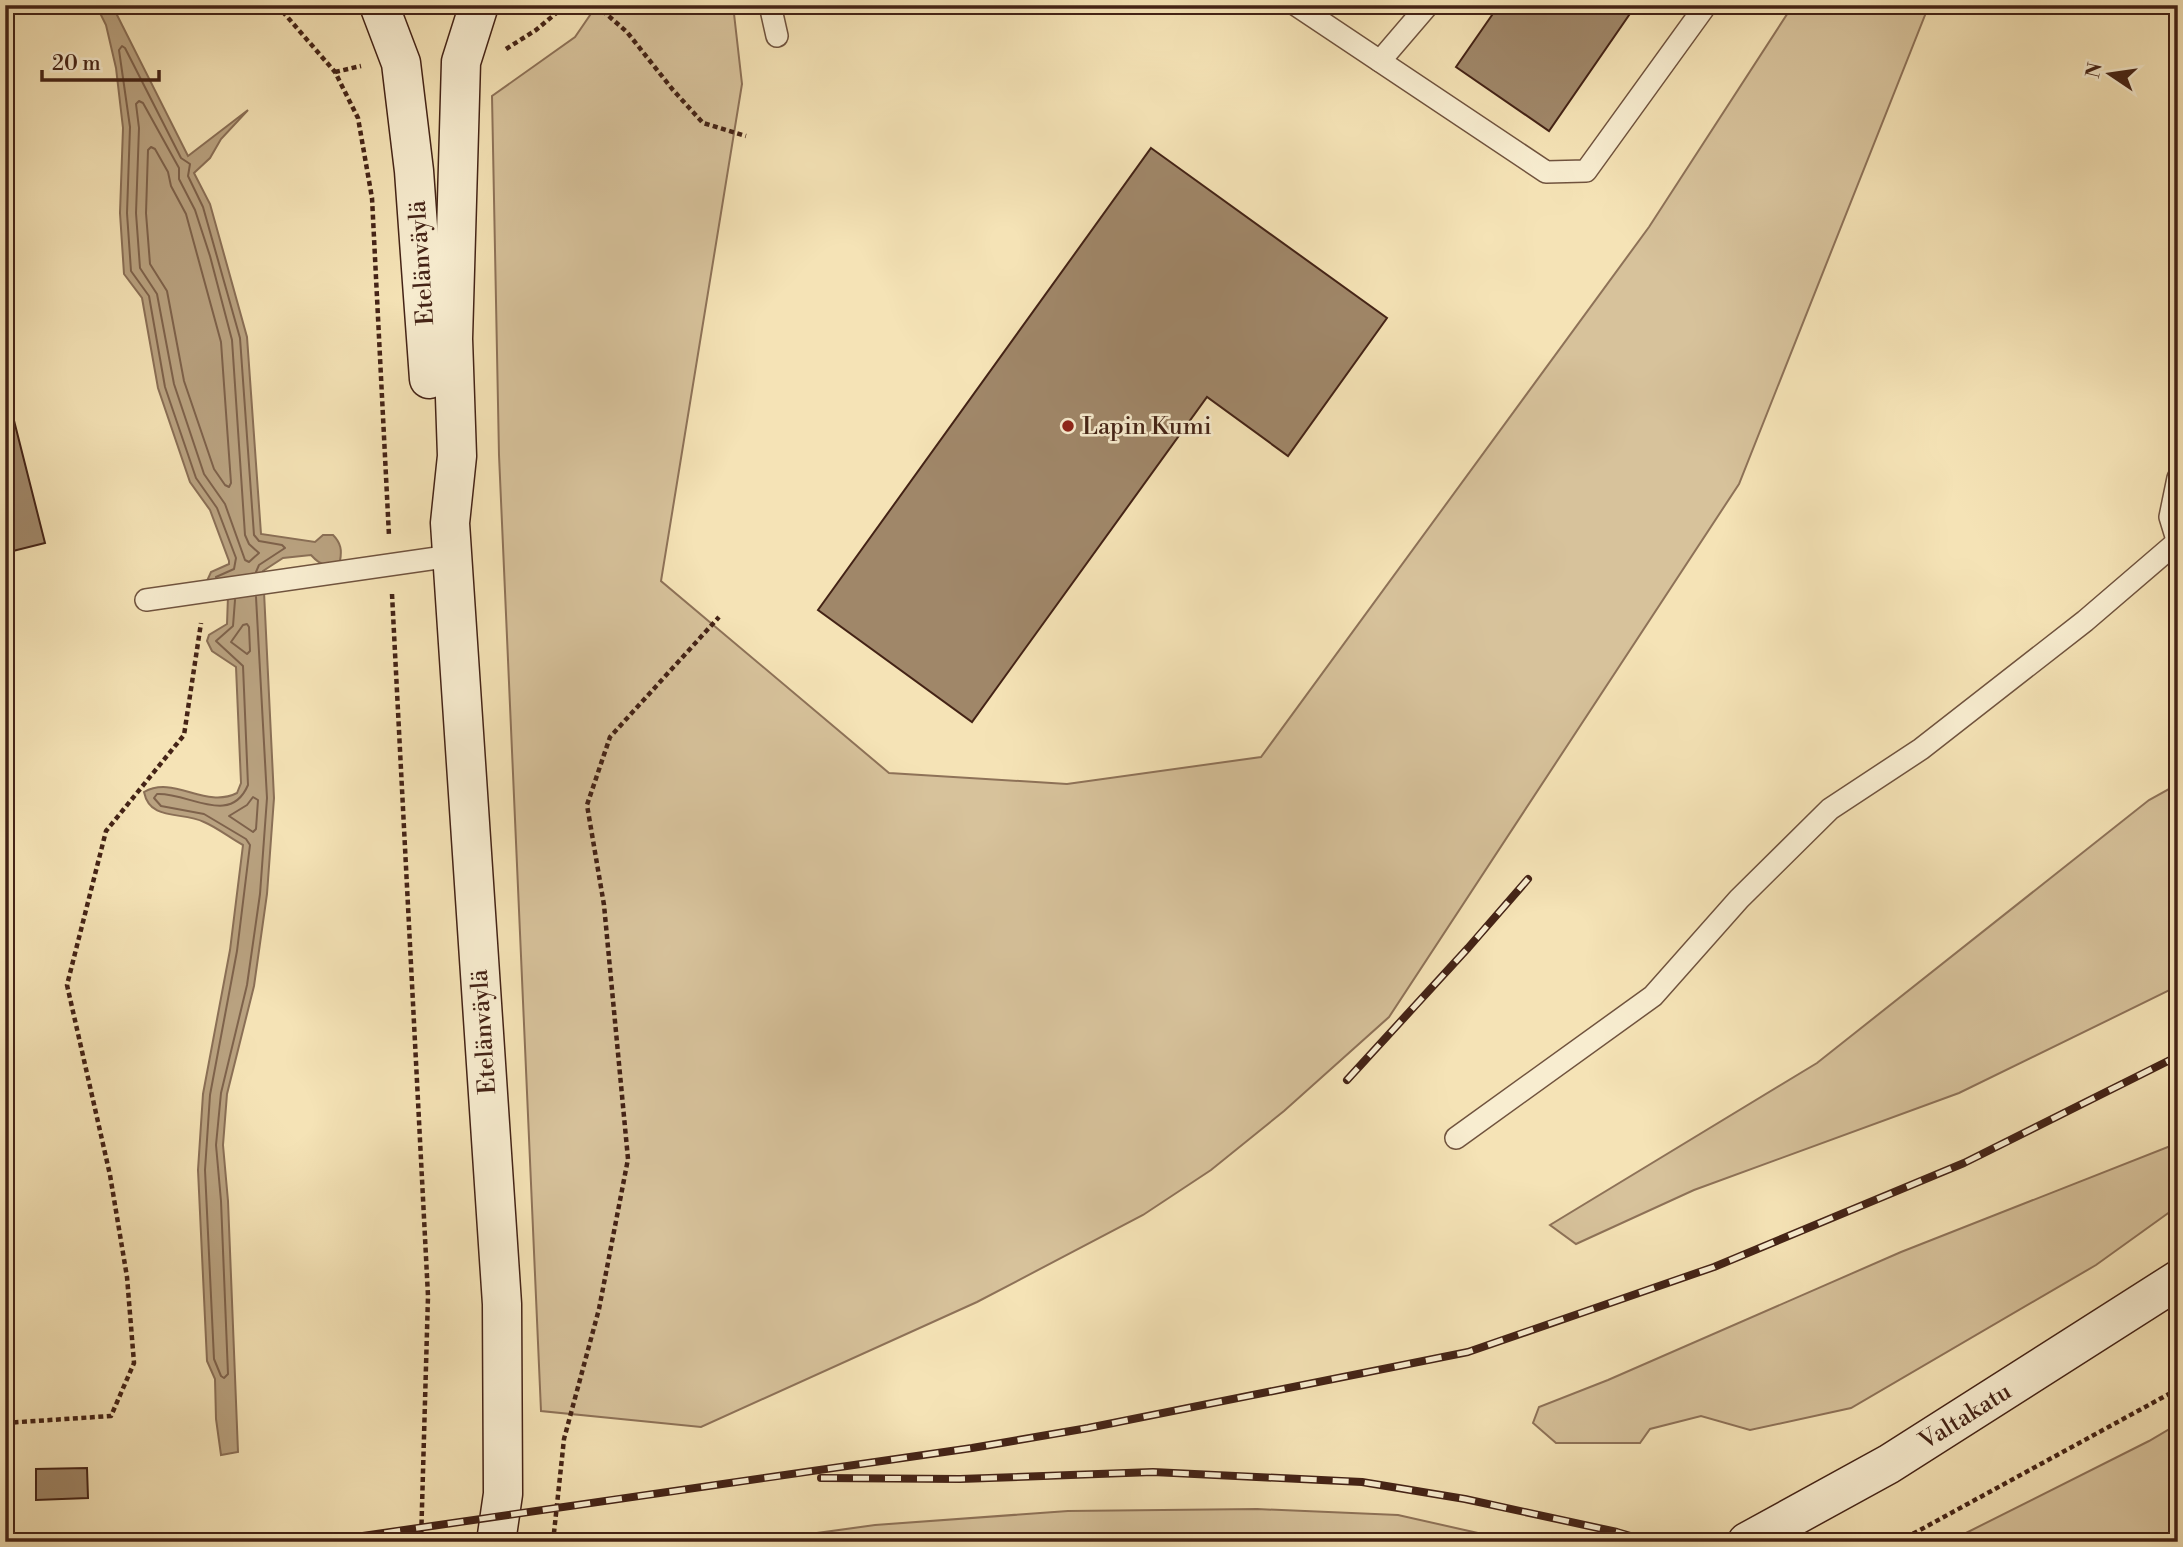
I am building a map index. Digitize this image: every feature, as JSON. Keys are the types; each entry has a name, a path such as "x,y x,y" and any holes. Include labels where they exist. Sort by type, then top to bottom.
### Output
{"main road":[{"name":"Etelänväylä","path":"379,5 401,63 414,171 433,450 450,539 502,1304 503,1494 496,1542"},
{"name":"Etelänväylä","path":"450,539 457,456 453,339 461,62 479,5"},
{"name":"Valtakatu","path":"1747,1542 1889,1464 2178,1280"}],"lane":[{"path":"770,5 777,36"},
{"path":"1296,5 1546,172 1587,171 1706,5"},
{"path":"1380,61 1428,5"},
{"path":"1456,1138 1653,996 1739,899 1830,809 1921,749 2085,621 2177,543 2170,517 2178,478"},
{"path":"146,600 390,565 450,539"}],"path":[{"path":"277,5 335,72 358,118 372,198 428,1296 421,1542"},
{"path":"496,55 536,30 566,5"},
{"path":"596,5 628,32 673,90 703,122 746,136"},
{"path":"335,72 370,64"},
{"path":"5,1423 111,1416 134,1363 127,1277 110,1175 67,985 106,831 184,735 205,591"},
{"path":"553,1542 564,1439 599,1309 628,1159 604,905 587,805 610,737 719,617"},
{"path":"1898,1542 2178,1389"}],"shaded area":[{"path":"597,5 733,5 742,84 661,581 889,773 1067,784 1261,757 1649,227 1793,5 1929,5 1739,484 1389,1017 1284,1111 1211,1170 1143,1215 977,1302 701,1427 541,1411 499,455 492,96 575,37"},
{"path":"2178,784 2178,986 1959,1093 1694,1190 1576,1244 1550,1225 1817,1063 2149,800"},
{"path":"2178,1143 2178,1206 2096,1265 1851,1408 1750,1430 1701,1416 1650,1429 1640,1443 1556,1443 1533,1423 1539,1407 1608,1380 1901,1252"},
{"path":"2178,1424 2178,1542 1948,1542 2149,1441"},
{"path":"1257,1509 1398,1515 1518,1542 752,1542 875,1525 1068,1511"}],"water":[{"path":"96,5 112,5 188,156 248,110 221,139 210,158 194,173 210,204 247,337 261,534 315,542 323,535 333,535 341,550 340,561 331,564 321,563 311,555 283,558 263,571 274,798 267,894 254,986 227,1094 223,1145 228,1201 238,1452 221,1455 216,1419 215,1379 207,1361 198,1170 203,1094 230,950 243,845 204,822 160,812 147,801 144,792 167,787 201,795 225,797 237,793 241,783 236,667 212,651 207,641 209,635 227,624 228,596 206,583 211,572 229,564 229,561 210,510 190,482 158,388 142,298 124,274 120,213 123,128 116,68 106,25"}],"building":[{"path":"1499,5 1636,5 1549,131 1456,67"},
{"name":"Lapin Kumi","path":"1151,148 1387,318 1288,456 1207,397 972,722 818,610"},
{"path":"5,385 45,543 5,553"},
{"path":"87,1468 88,1498 36,1500 36,1469"}],"railway":[{"path":"1347,1080 1528,879"},
{"path":"321,1542 972,1448 1088,1428 1468,1352 1714,1267 1964,1163 2178,1056"},
{"path":"821,1478 960,1479 1153,1472 1362,1482 1465,1499 1651,1542"}],"place":[{"name":"Lapin Kumi","path":"1068,426"}]}
